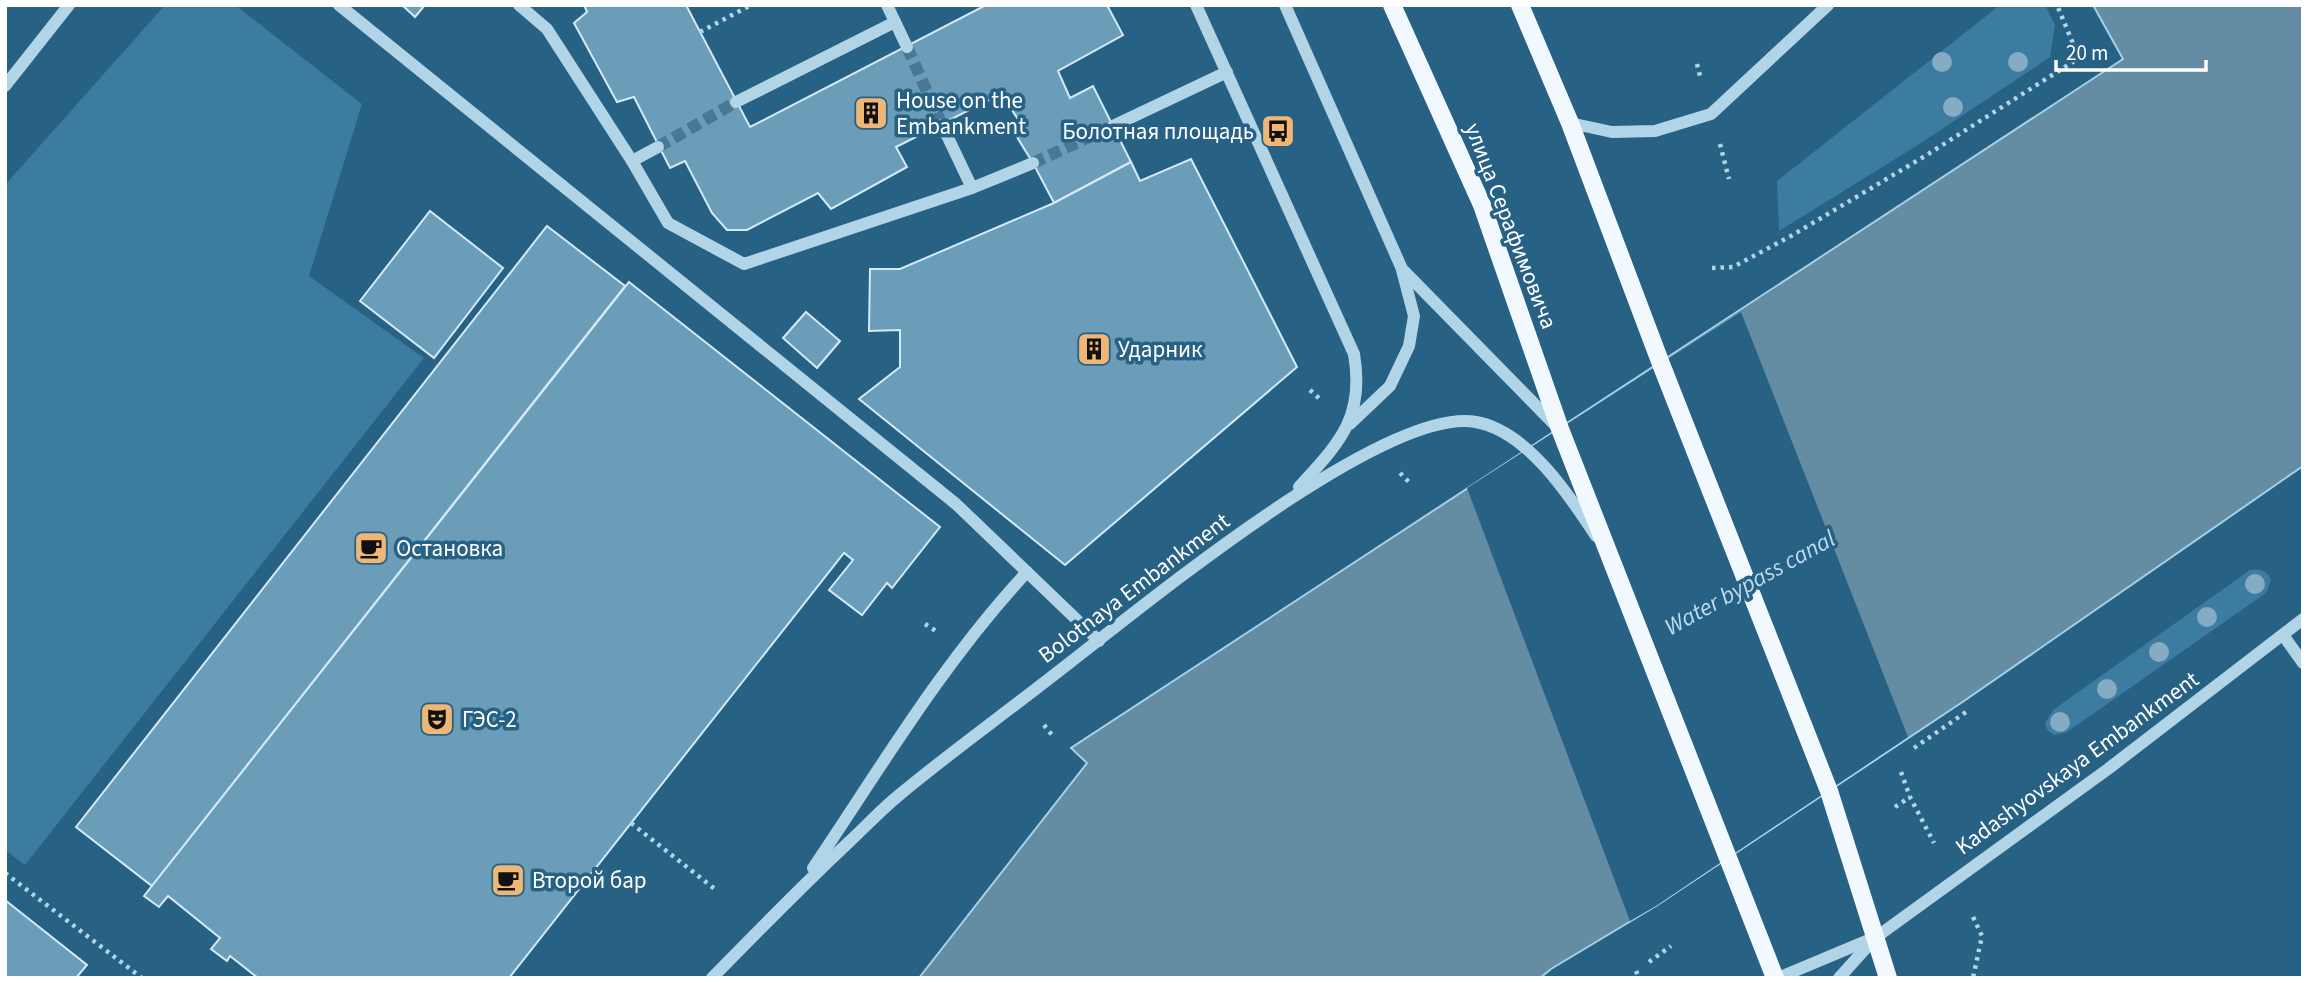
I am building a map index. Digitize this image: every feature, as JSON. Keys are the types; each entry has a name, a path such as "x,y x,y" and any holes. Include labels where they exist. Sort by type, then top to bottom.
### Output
{"main road":[{"name":"улица Серафимовича","path":"1392,5 1482,205 1560,429 1776,978"},
{"path":"1520,5 1570,123 1661,364 1829,791 1888,978"}],"street":[{"path":"5,86 69,5"},
{"path":"339,5 956,504 1099,640"},
{"path":"519,5 547,29 632,161 668,223 744,264 972,188 1033,163"},
{"path":"887,5 907,47"},
{"path":"1196,5 1354,355 1358,377 1357,399 1349,426"},
{"path":"1285,5 1402,270 1414,316 1409,346 1390,386 1349,426 1323,461 1289,498"},
{"path":"1570,123 1612,132 1655,131 1711,114 1828,5"},
{"path":"736,102 895,22"},
{"path":"1113,126 1227,72"},
{"path":"942,125 972,188"},
{"path":"632,161 658,147"},
{"path":"1402,270 1560,429"},
{"name":"Bolotnaya Embankment","path":"712,978 897,796 1289,498 1374,450 1410,434 1455,420 1477,422 1503,432 1527,450 1563,487 1608,554"},
{"path":"800,889 956,656 989,612 1027,572"},
{"name":"Kadashyovskaya Embankment","path":"1875,938 2108,769 2303,619"},
{"path":"2283,635 2303,663"},
{"path":"1776,978 1875,938"},
{"path":"1839,978 1875,938"}],"path":[{"path":"700,32 751,5"},
{"path":"1712,268 1733,267 1791,236 1925,156 2079,58 2057,5"},
{"path":"1697,64 1702,85"},
{"path":"1720,143 1729,179"},
{"path":"1310,390 1325,403"},
{"path":"1403,476 1412,485"},
{"path":"1913,748 1969,710"},
{"path":"1901,772 1910,797 1934,843"},
{"path":"1895,807 1910,797"},
{"path":"631,823 716,890"},
{"path":"5,873 138,977"},
{"path":"1972,977 1982,936 1973,917"},
{"path":"1649,962 1671,946"},
{"path":"1636,971 1639,978"}],"shaded area":[{"path":"165,5 235,5 362,104 309,276 424,358 25,865 5,850 5,185"},
{"path":"2000,5 2045,5 2055,25 2050,57 1918,145 1779,231 1777,181"},
{"path":"2250,570 2267,574 2271,580 2266,593 2067,732 2054,735 2047,730 2045,723 2053,710"}],"water":[{"name":"Water bypass canal","path":"2093,5 2303,5 2303,466 1964,701 1656,906 1540,978 919,978 1087,763 1071,748 2123,59"}],"pier":[{"path":"1741,312 1908,737 1630,921 1467,488"}],"building":[{"path":"402,5 425,5 415,17"},
{"name":"House on the Embankment","path":"584,5 686,5 750,127 986,5 1107,5 1123,35 1058,71 1070,98 1093,86 1131,162 1054,203 1012,129 1022,125 1001,94 896,147 907,167 831,209 818,193 747,230 727,230 712,213 685,161 670,168 634,97 617,102 574,23 587,12"},
{"name":"Ударник","path":"1191,159 1297,367 1065,565 859,399 900,367 900,330 869,331 870,269 900,269 1054,203 1131,162 1140,181"},
{"path":"430,211 503,268 434,358 360,301"},
{"path":"547,226 625,286 152,886 76,827"},
{"path":"629,282 940,527 892,588 887,583 862,615 829,590 853,560 844,553 509,978 258,978 230,956 227,961 211,949 220,938 168,896 159,907 144,896"},
{"path":"806,312 840,341 817,368 783,338"},
{"path":"5,900 87,965 76,978 5,978"}],"tunnel":[{"path":"907,47 942,125"},
{"path":"658,147 736,102"},
{"path":"1033,163 1113,126"}],"place":[{"name":"House on the Embankment","path":"871,113"},
{"name":"Болотная площадь","path":"1278,131"},
{"name":"Ударник","path":"1094,349"},
{"name":"Остановка","path":"371,548"},
{"name":"ГЭС-2","path":"437,719"},
{"name":"Второй бар","path":"508,880"}]}
